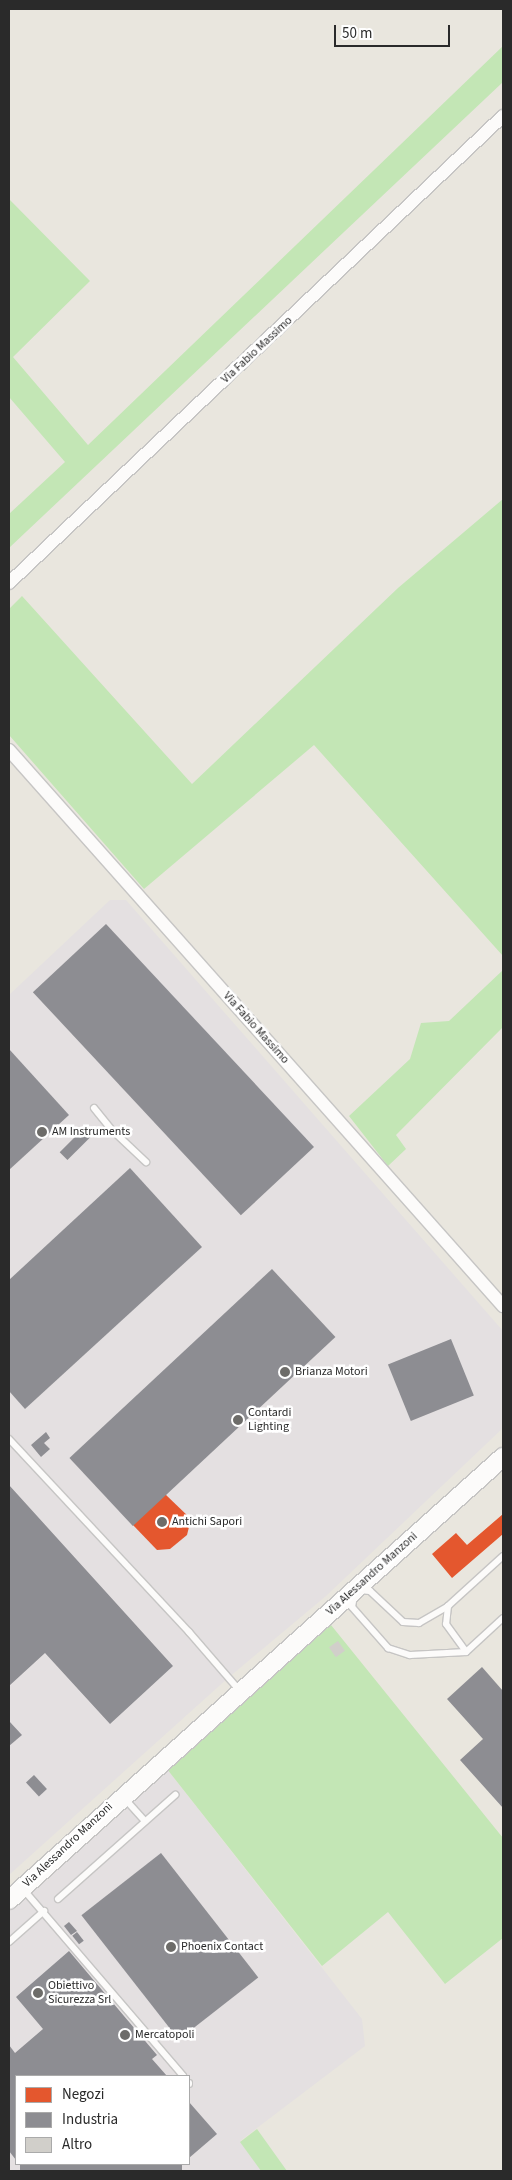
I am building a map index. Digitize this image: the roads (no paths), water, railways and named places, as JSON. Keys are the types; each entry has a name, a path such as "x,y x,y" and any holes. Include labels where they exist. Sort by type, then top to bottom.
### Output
{"main road":[{"name":"Via Alessandro Manzoni","path":"9,1900 122,1796 503,1457"}],"street":[{"name":"Via Fabio Massimo","path":"9,583 503,116"},
{"name":"Via Fabio Massimo","path":"9,750 503,1306"}],"lane":[{"path":"94,1108 112,1130 146,1162"},
{"path":"9,1439 189,1632 241,1692"},
{"path":"503,1556 448,1606 419,1623 403,1622 370,1591 355,1590 352,1607 388,1648 410,1655 466,1652 503,1618"},
{"path":"448,1606 446,1624 466,1652"},
{"path":"58,1899 175,1795"},
{"path":"122,1796 146,1821"},
{"path":"22,1888 44,1911 182,2075"},
{"path":"9,1942 44,1911"}],"place":[{"name":"AM Instruments","path":"42,1132"},
{"name":"Brianza Motori","path":"285,1372"},
{"name":"Contardi Lighting","path":"238,1420"},
{"name":"Antichi Sapori","path":"162,1522"},
{"name":"Phoenix Contact","path":"171,1947"},
{"name":"Obiettivo Sicurezza Srl","path":"38,1993"},
{"name":"Mercatopoli","path":"125,2035"}]}
